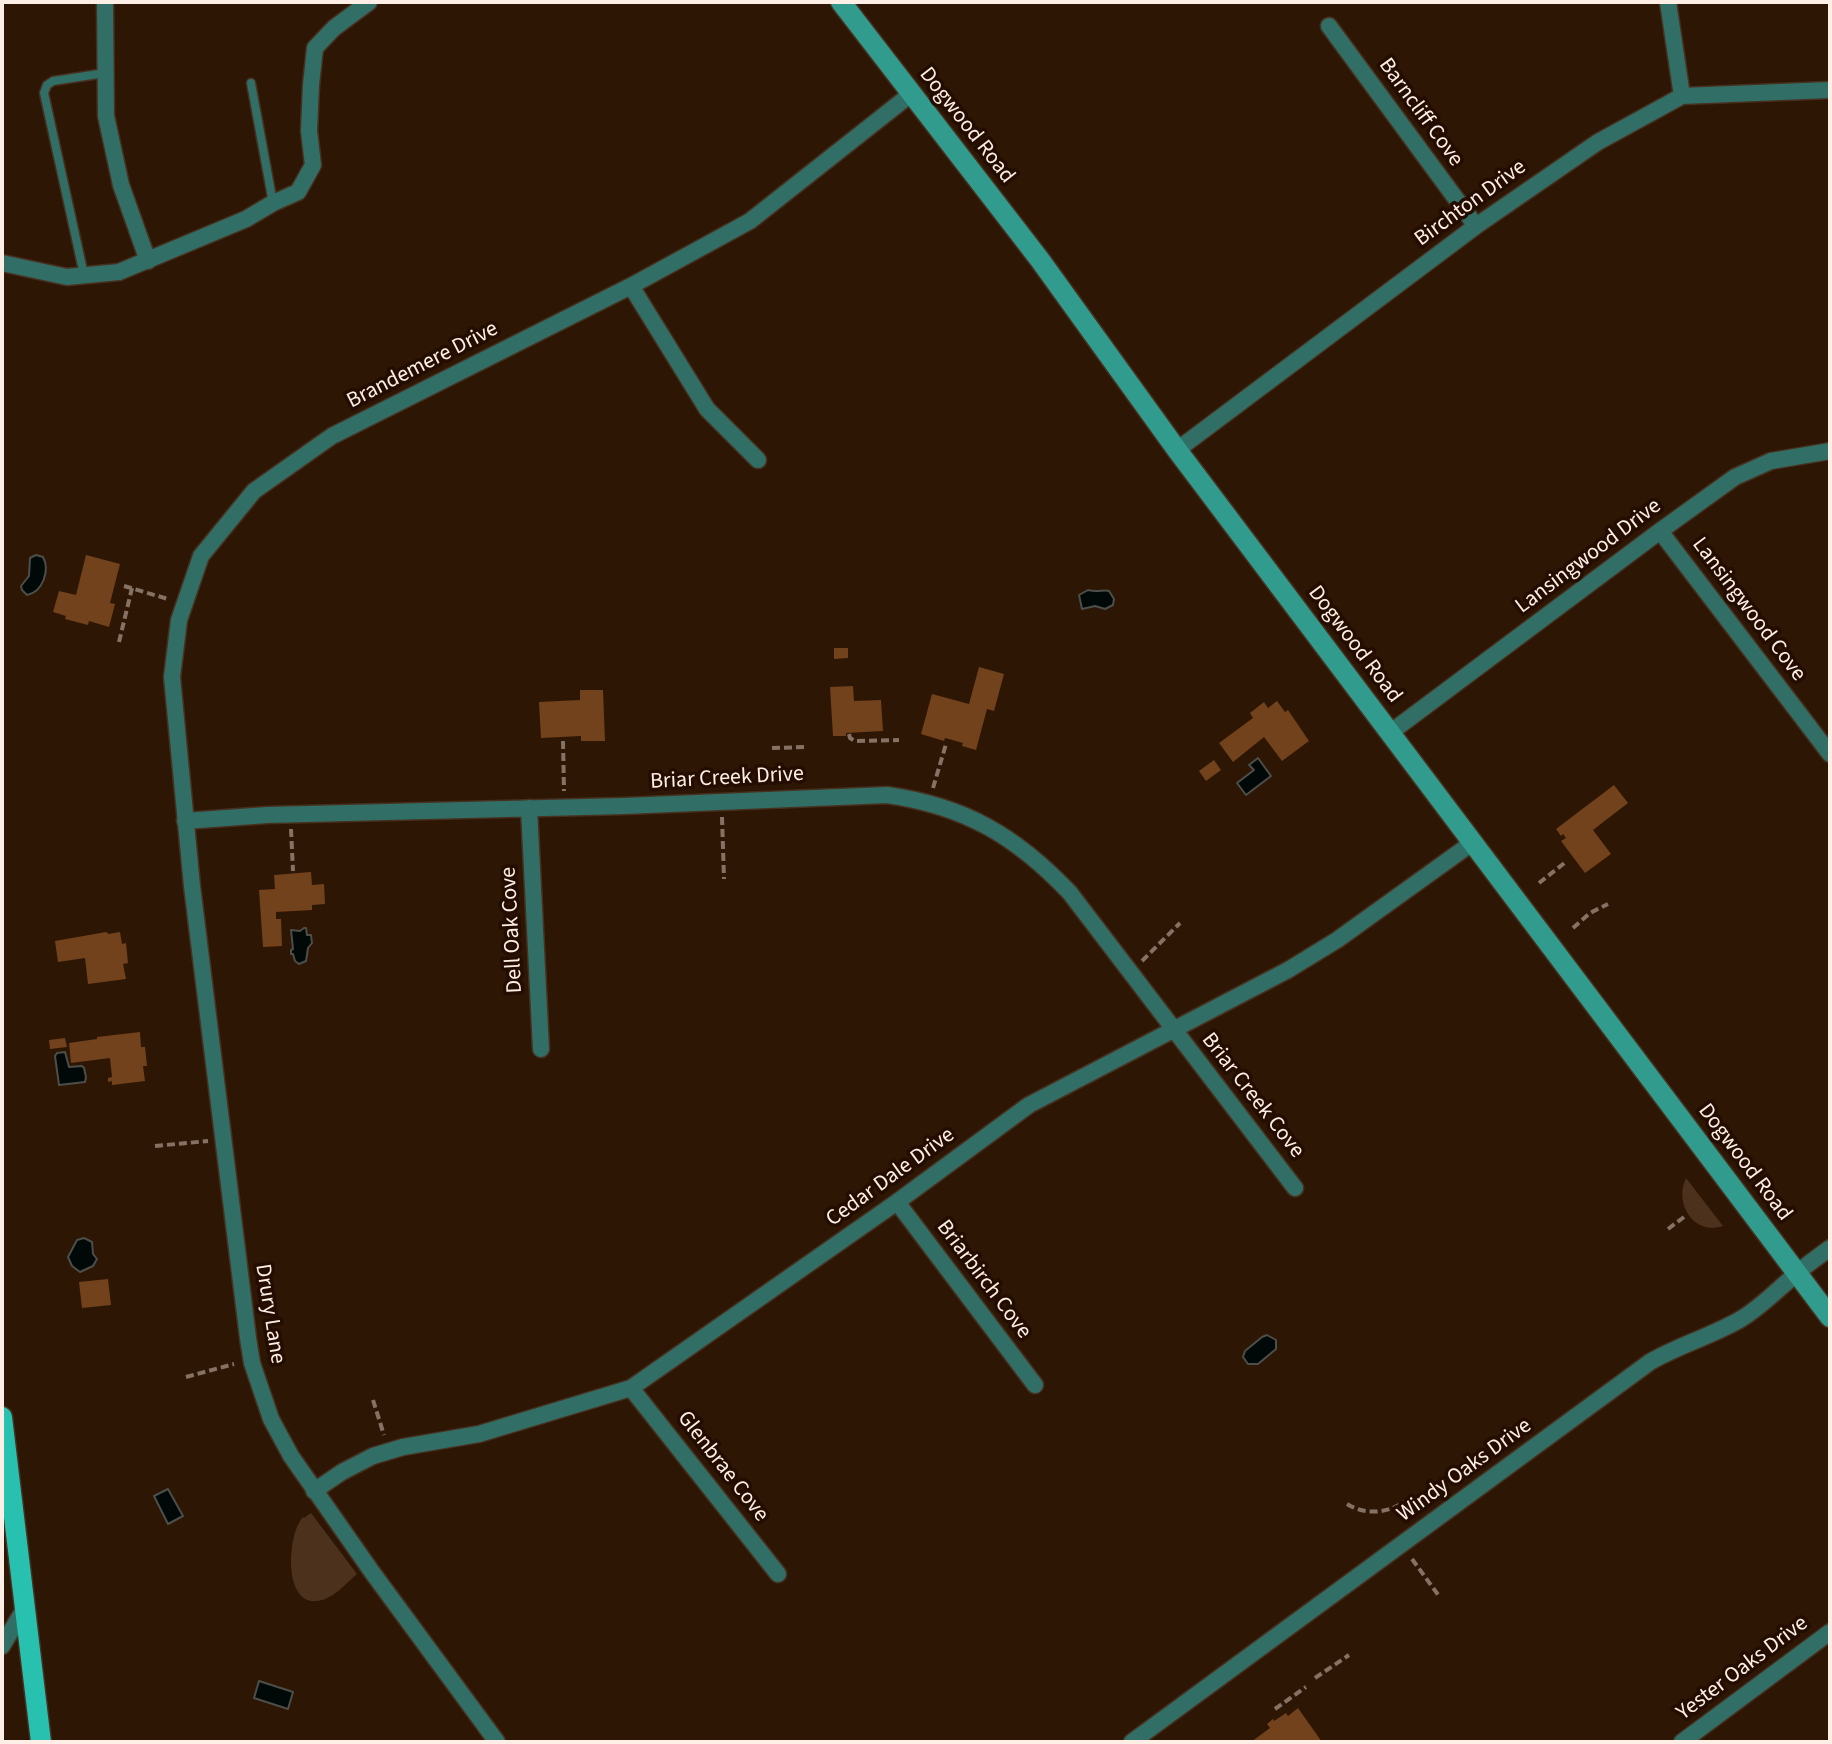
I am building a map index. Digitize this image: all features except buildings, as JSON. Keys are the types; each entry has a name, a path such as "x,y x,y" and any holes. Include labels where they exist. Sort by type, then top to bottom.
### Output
{"main road":[{"path":"2,1417 41,1742"}],"street":[{"path":"105,2 106,116 121,185 148,261"},
{"path":"2,263 67,277 119,272 246,219 298,192 313,165 309,131 315,48 334,28 369,2"},
{"name":"Dogwood Road","path":"841,2 1040,260 1177,450 1830,1317"},
{"path":"1668,2 1682,96"},
{"name":"Barncliff Cove","path":"1329,26 1476,226"},
{"name":"Birchton Drive","path":"1177,450 1476,226 1598,142 1682,96 1830,90"},
{"name":"Brandemere Drive","path":"185,821 172,677 179,620 201,556 254,491 332,436 631,286 750,221 911,94"},
{"path":"631,286 707,409 758,460"},
{"name":"Lansingwood Drive","path":"1391,732 1735,477 1771,461 1830,451"},
{"name":"Lansingwood Cove","path":"1660,531 1830,754"},
{"name":"Briar Creek Drive","path":"185,821 267,815 624,806 887,795 910,798 947,808 983,823 1022,848 1048,870 1070,893 1174,1030"},
{"name":"Dell Oak Cove","path":"529,808 541,1049"},
{"name":"Drury Lane","path":"185,821 252,1363 279,1436 314,1491 497,1742"},
{"name":"Cedar Dale Drive","path":"314,1491 373,1456 403,1447 479,1434 631,1388 897,1202 1029,1105 1288,970 1337,940 1472,843"},
{"name":"Briar Creek Cove","path":"1174,1030 1295,1188"},
{"name":"Briarbirch Cove","path":"897,1202 1035,1385"},
{"name":"Windy Oaks Drive","path":"1132,1742 1650,1362 1743,1317 1830,1248"},
{"name":"Glenbrae Cove","path":"631,1388 778,1574"},
{"path":"2,1646 25,1608"},
{"name":"Yester Oaks Drive","path":"1682,1742 1830,1632"}],"lane":[{"path":"84,275 44,93 53,81 106,73"},
{"path":"251,83 273,203"}],"path":[{"path":"124,586 172,600"},
{"path":"119,642 132,588"},
{"path":"849,734 855,741 899,740"},
{"path":"563,741 564,792"},
{"path":"932,790 946,744"},
{"path":"772,748 808,747"},
{"path":"722,815 724,879"},
{"path":"291,829 293,871"},
{"path":"1539,883 1567,861"},
{"path":"1573,928 1590,913 1608,904"},
{"path":"1141,963 1180,923"},
{"path":"155,1146 208,1141"},
{"path":"1668,1229 1684,1217"},
{"path":"186,1377 237,1364"},
{"path":"373,1400 385,1437"},
{"path":"1347,1504 1361,1510 1384,1512 1407,1500"},
{"path":"1410,1556 1439,1596"},
{"path":"1315,1678 1349,1655"},
{"path":"1275,1709 1306,1687"}],"shaded area":[{"path":"36,555 43,557 45,574 37,590 27,595 21,586 29,576 30,558"},
{"path":"1088,590 1109,591 1114,599 1113,605 1105,609 1095,606 1082,609 1079,595"},
{"path":"1258,758 1271,776 1246,795 1237,783 1254,770 1249,765"},
{"path":"304,928 307,935 311,935 312,943 306,961 299,964 291,954 291,930"},
{"path":"65,1052 69,1067 84,1068 85,1082 59,1085 55,1056"},
{"path":"1686,1178 1723,1226 1703,1226 1689,1215 1682,1197"},
{"path":"84,1238 92,1242 93,1254 97,1259 93,1266 80,1272 72,1266 68,1257 77,1240"},
{"path":"1267,1335 1276,1340 1276,1349 1258,1364 1248,1364 1243,1357 1245,1351"},
{"path":"168,1489 183,1516 168,1524 154,1496"},
{"path":"311,1513 357,1574 334,1594 317,1601 306,1599 298,1592 291,1567 291,1552 298,1526 303,1517"},
{"path":"259,1681 293,1692 288,1709 254,1698"}]}
